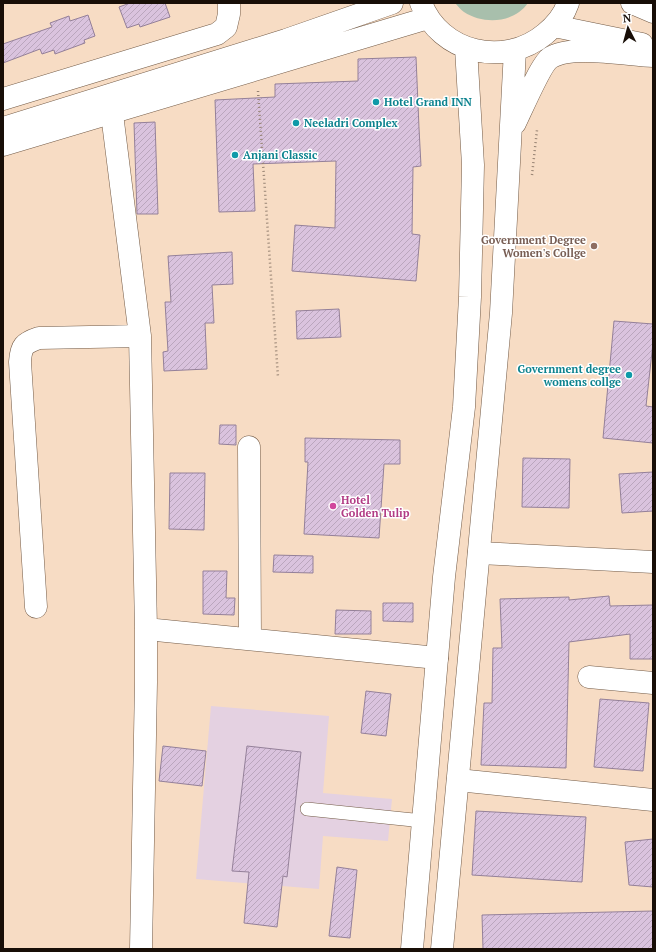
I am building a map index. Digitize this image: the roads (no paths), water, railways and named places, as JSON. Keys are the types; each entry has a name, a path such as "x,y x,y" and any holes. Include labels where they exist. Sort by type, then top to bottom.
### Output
{"street":[{"path":"3,99 218,34 226,27 229,14 228,3"},
{"path":"3,145 286,40 392,3"},
{"path":"3,128 110,105 257,69 424,11 445,36 466,48 492,53 515,50 536,41 554,26 567,8 568,3"},
{"path":"632,3 653,12"},
{"path":"554,26 653,47"},
{"path":"412,949 444,577 464,407 470,297 473,165 466,48"},
{"path":"442,949 501,312 515,50"},
{"path":"511,134 538,76 549,58 566,52 584,50 653,56"},
{"path":"110,105 140,336 146,629 141,949"},
{"path":"36,607 20,362 21,350 28,342 39,338 140,336"},
{"path":"249,447 250,640"},
{"path":"479,553 653,562"},
{"path":"146,629 437,658"},
{"path":"589,677 653,683"},
{"path":"458,780 653,800"}],"lane":[{"path":"307,808 423,821"}],"place":[{"name":"Hotel Grand INN","path":"376,102"},
{"name":"Neeladri Complex","path":"296,123"},
{"name":"Anjani Classic","path":"235,155"},
{"name":"Government Degree Women's Collge","path":"594,246"},
{"name":"Government degree womens collge","path":"629,375"},
{"name":"Hotel Golden Tulip","path":"333,506"}]}
